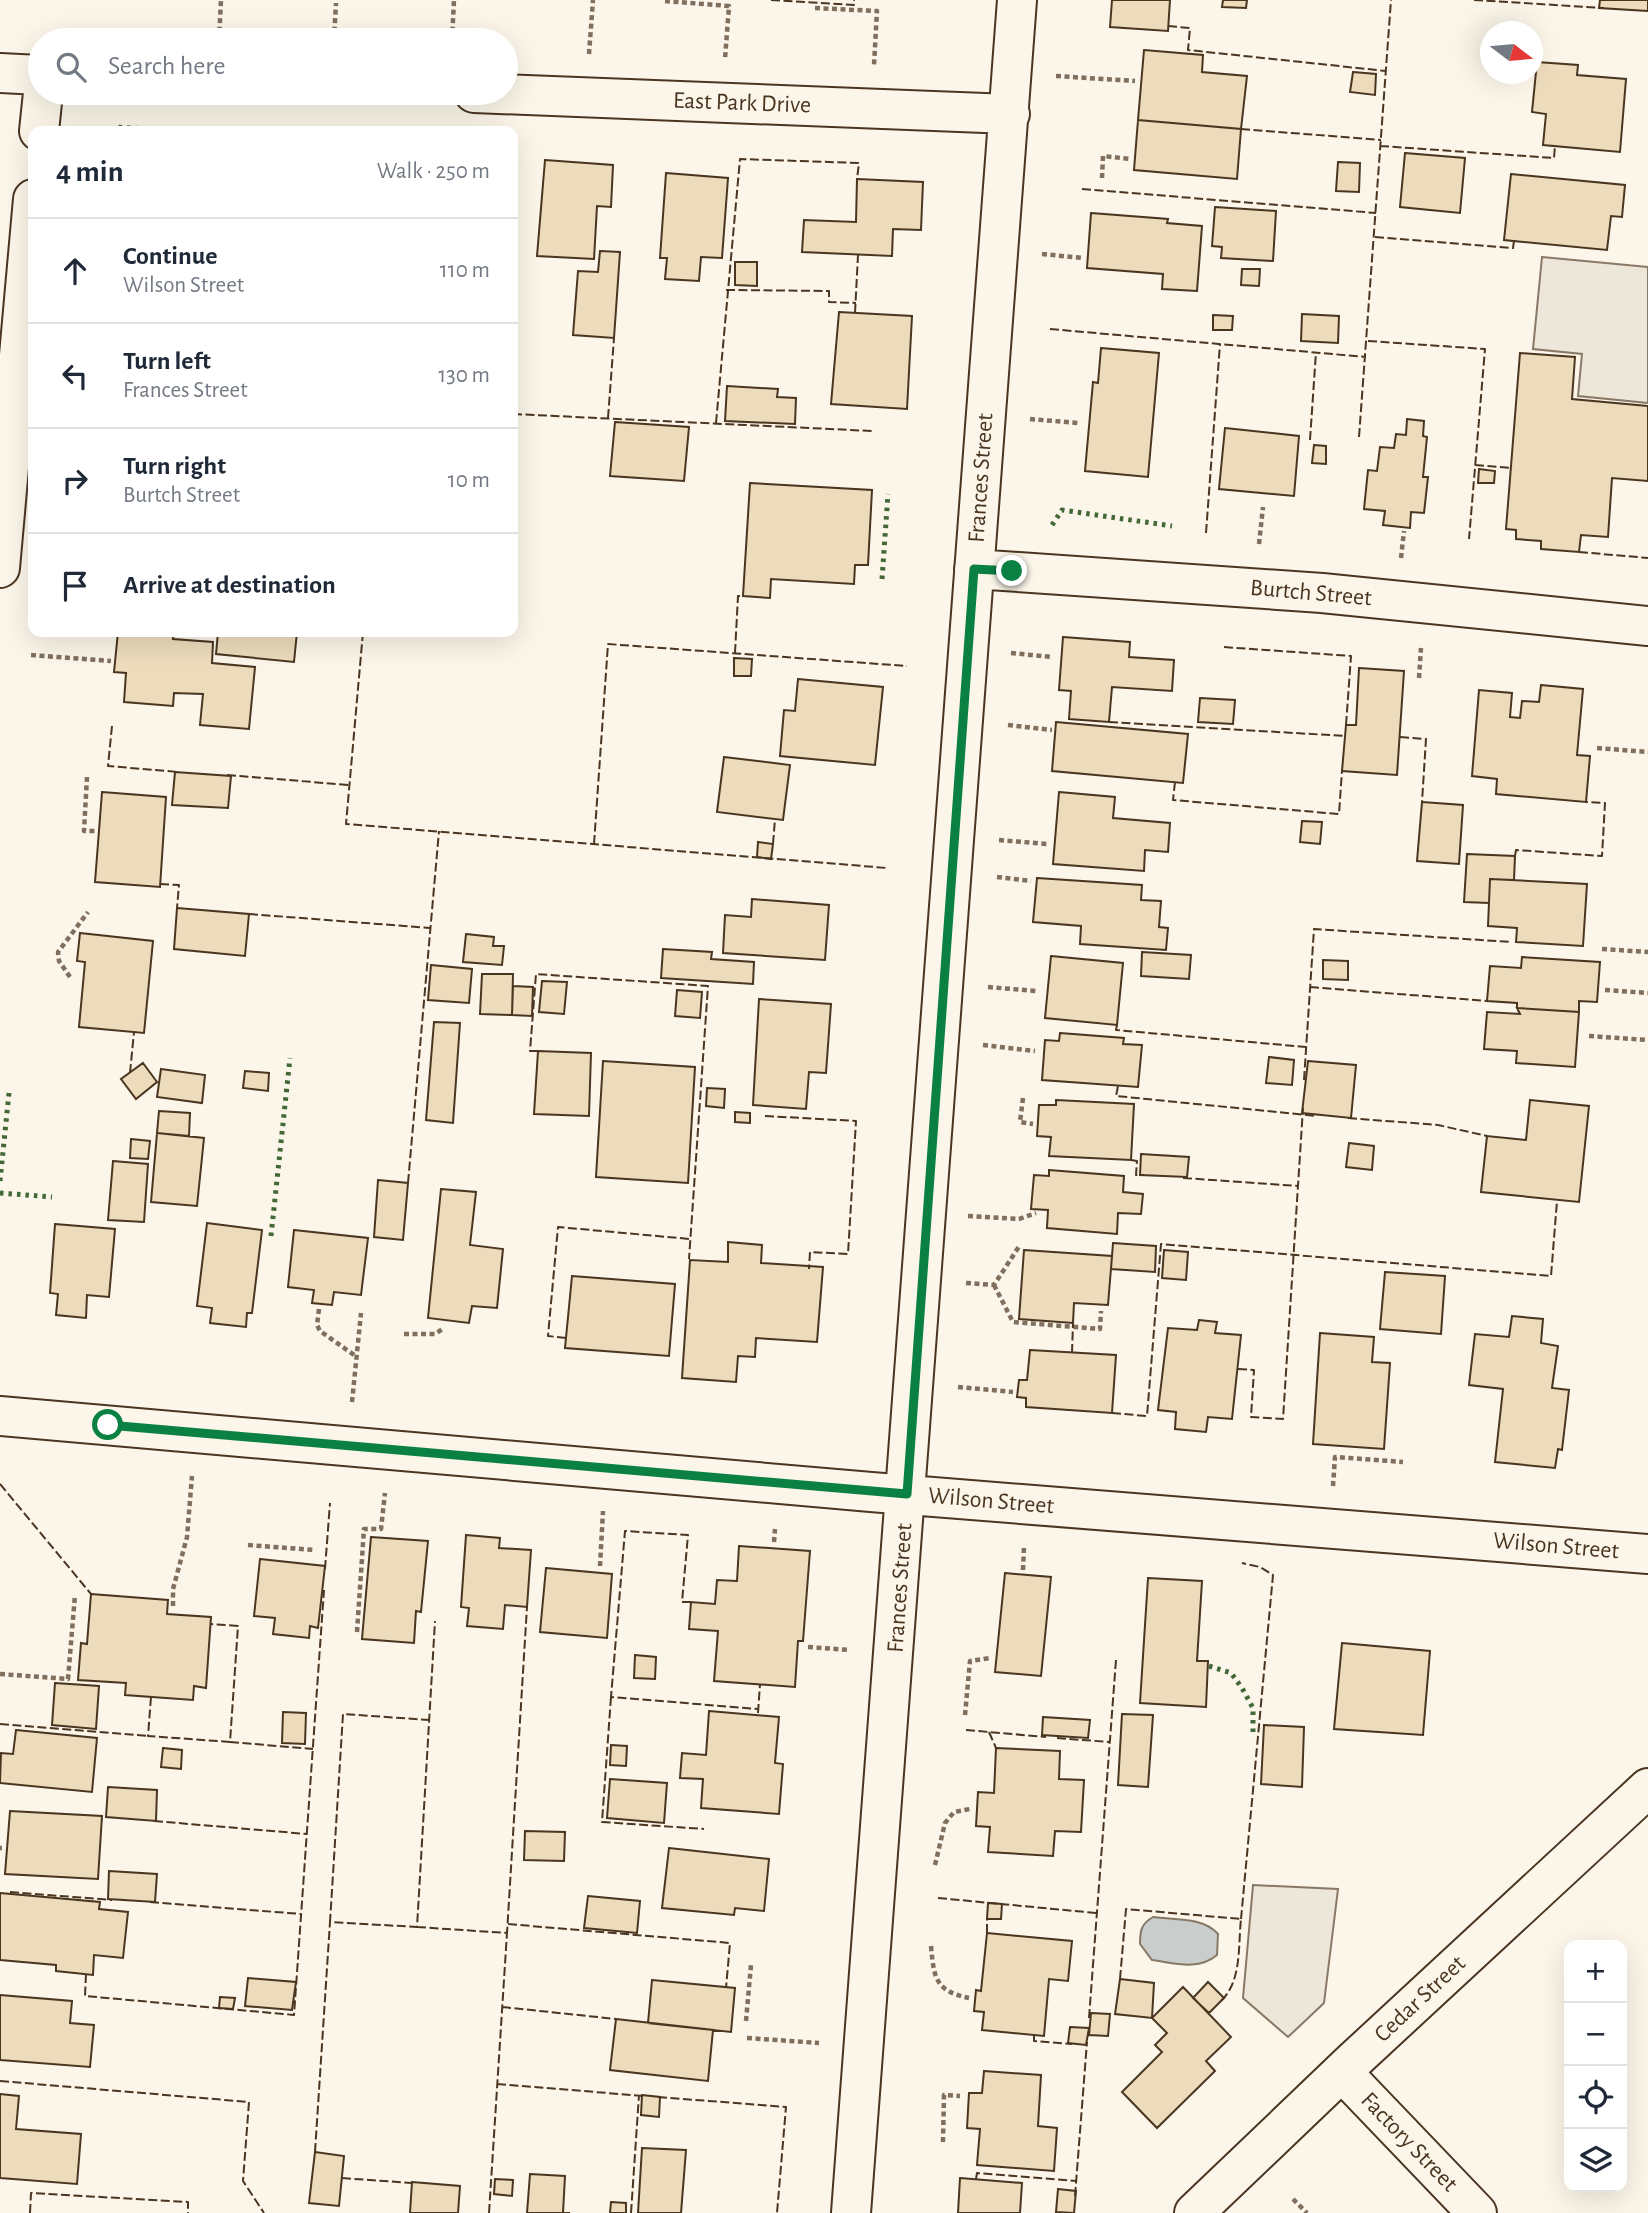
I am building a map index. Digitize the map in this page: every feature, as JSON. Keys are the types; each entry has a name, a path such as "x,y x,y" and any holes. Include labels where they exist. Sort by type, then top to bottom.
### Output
{"street":[{"name":"Frances Street","path":"851,2213 1017,0"},
{"path":"0,73 28,74"},
{"name":"East Park Drive","path":"518,95 1010,114"},
{"path":"40,126 42,105"},
{"path":"0,568 28,255"},
{"name":"Burtch Street","path":"974,569 1322,593 1648,626"},
{"name":"Wilson Street","path":"0,1416 907,1494 1648,1553"},
{"name":"Cedar Street","path":"1194,2213 1648,1788"},
{"name":"Factory Street","path":"1342,2072 1477,2213"}],"path":[{"path":"220,28 221,0"},
{"path":"453,28 454,0"},
{"path":"589,62 593,0"},
{"path":"664,1 729,6 724,67"},
{"path":"335,28 336,2"},
{"path":"815,8 877,11 873,73"},
{"path":"1050,76 1135,81"},
{"path":"1102,178 1102,156 1130,159"},
{"path":"1037,254 1083,258"},
{"path":"1024,419 1078,423"},
{"path":"1258,557 1263,507"},
{"path":"1400,569 1404,531"},
{"path":"1419,678 1421,643"},
{"path":"1006,653 1052,657"},
{"path":"31,655 111,661"},
{"path":"1000,724 1052,730"},
{"path":"1597,748 1648,752"},
{"path":"88,777 84,831 95,831"},
{"path":"991,839 1048,844"},
{"path":"988,876 1031,881"},
{"path":"70,977 59,961 58,953 88,912"},
{"path":"1602,949 1648,952"},
{"path":"980,986 1036,991"},
{"path":"1605,990 1648,993"},
{"path":"1589,1036 1648,1040"},
{"path":"976,1044 1035,1051"},
{"path":"1023,1098 1020,1122 1033,1124"},
{"path":"962,1215 1018,1219 1036,1213"},
{"path":"994,1285 1020,1245"},
{"path":"957,1282 994,1285"},
{"path":"994,1285 1013,1322 1100,1329 1101,1311"},
{"path":"319,1309 317,1325 320,1331 357,1357"},
{"path":"351,1413 361,1313"},
{"path":"404,1334 435,1334 444,1328"},
{"path":"949,1386 1013,1392"},
{"path":"1332,1497 1335,1457 1403,1462"},
{"path":"173,1606 173,1589 187,1537 192,1472"},
{"path":"357,1632 364,1529 381,1529 385,1489"},
{"path":"600,1566 604,1507"},
{"path":"248,1545 315,1550"},
{"path":"0,1674 68,1679 75,1595"},
{"path":"808,1647 863,1651"},
{"path":"965,1715 970,1661 990,1658"},
{"path":"935,1864 945,1823 954,1812 970,1809"},
{"path":"931,1946 933,1973 940,1987 953,1995 969,1998"},
{"path":"746,2021 751,1965"},
{"path":"747,2038 828,2044"},
{"path":"943,2142 944,2095 960,2096"},
{"path":"1293,2199 1307,2213"}],"shaded area":[{"path":"1542,257 1648,267 1648,403 1578,396 1582,354 1533,349"},
{"path":"1253,1885 1338,1889 1324,2003 1288,2037 1243,1998"},
{"path":"1153,1917 1188,1920 1212,1929 1218,1934 1217,1955 1210,1960 1194,1964 1152,1960 1140,1944 1140,1939 1144,1925"}],"building":[{"path":"1112,0 1170,0 1168,31 1110,27"},
{"path":"1223,0 1247,0 1246,8 1222,7"},
{"path":"1600,0 1648,0 1648,11 1599,8"},
{"path":"1144,50 1203,55 1202,72 1247,76 1241,129 1138,120"},
{"path":"1543,62 1578,65 1577,75 1626,79 1620,152 1543,145 1546,114 1532,112 1535,84 1543,84"},
{"path":"1353,72 1376,74 1375,95 1350,92"},
{"path":"1138,120 1241,129 1237,179 1134,170"},
{"path":"1405,153 1465,158 1460,213 1400,207"},
{"path":"545,160 613,165 611,207 597,206 594,259 537,256"},
{"path":"1338,162 1360,163 1359,192 1336,191"},
{"path":"666,173 728,178 722,258 701,257 699,281 665,279 667,258 660,258"},
{"path":"1511,174 1625,185 1622,217 1611,216 1607,250 1504,240"},
{"path":"857,179 923,182 921,230 893,229 892,256 802,252 804,220 856,222"},
{"path":"1215,207 1276,211 1273,261 1221,258 1222,247 1212,246"},
{"path":"1091,213 1168,219 1167,223 1202,226 1197,291 1162,289 1163,274 1087,268"},
{"path":"600,251 620,252 614,338 573,335 578,271 598,272"},
{"path":"735,262 757,262 757,286 735,285"},
{"path":"1242,269 1260,269 1259,286 1241,285"},
{"path":"839,312 912,316 907,409 831,404"},
{"path":"1302,314 1339,316 1338,343 1301,341"},
{"path":"1213,315 1233,316 1232,330 1213,330"},
{"path":"1101,348 1159,353 1148,477 1085,471 1093,382 1098,383"},
{"path":"1520,353 1575,357 1572,399 1648,406 1648,481 1612,478 1608,537 1581,535 1579,552 1541,549 1541,541 1516,539 1516,530 1506,529"},
{"path":"727,386 778,389 777,397 796,398 795,424 725,421"},
{"path":"1407,419 1424,421 1423,436 1427,437 1423,477 1428,477 1424,513 1411,512 1410,528 1383,525 1385,511 1364,509 1368,470 1377,471 1380,447 1394,448 1396,434 1406,435"},
{"path":"615,422 689,427 684,481 610,476"},
{"path":"1225,428 1299,436 1294,496 1219,489"},
{"path":"1314,445 1326,446 1326,464 1312,463"},
{"path":"1479,469 1495,471 1494,483 1478,483"},
{"path":"750,483 872,490 868,565 855,565 854,584 771,579 770,598 743,596"},
{"path":"118,637 173,637 213,642 212,663 255,667 249,729 200,725 203,694 174,693 173,706 124,702 126,673 114,672"},
{"path":"218,637 296,637 294,662 216,654"},
{"path":"1063,637 1130,642 1129,657 1174,660 1172,691 1112,687 1109,722 1069,719 1071,691 1059,690"},
{"path":"734,658 752,659 751,676 734,676"},
{"path":"1359,668 1404,671 1397,775 1342,771 1346,725 1356,725"},
{"path":"798,679 883,687 875,765 780,756 784,710 795,711"},
{"path":"1541,685 1583,689 1577,755 1590,756 1586,802 1496,794 1497,779 1472,776 1479,690 1512,693 1510,717 1520,718 1522,701 1539,702"},
{"path":"1200,698 1235,700 1233,724 1198,722"},
{"path":"1056,722 1188,734 1183,783 1052,771"},
{"path":"724,757 790,765 783,820 717,812"},
{"path":"175,772 231,776 228,808 172,805"},
{"path":"102,792 166,797 160,887 95,882"},
{"path":"1059,792 1115,797 1113,818 1170,823 1168,852 1145,850 1144,871 1053,864"},
{"path":"1422,802 1463,805 1459,864 1417,861"},
{"path":"1302,821 1322,822 1320,844 1300,842"},
{"path":"758,842 773,844 771,859 757,857"},
{"path":"1467,854 1515,856 1514,880 1490,879 1489,903 1464,902"},
{"path":"1037,878 1142,885 1141,900 1161,901 1159,927 1168,928 1166,950 1080,944 1081,926 1033,922"},
{"path":"1490,879 1587,884 1583,946 1516,942 1517,928 1488,926"},
{"path":"752,899 829,905 825,960 723,953 725,915 751,917"},
{"path":"177,908 249,914 245,956 174,949"},
{"path":"80,933 153,941 144,1033 79,1027 85,962 77,961"},
{"path":"466,934 494,937 493,946 504,946 502,965 463,962"},
{"path":"663,949 712,952 711,959 754,962 753,984 661,978"},
{"path":"1142,952 1191,955 1189,979 1141,976"},
{"path":"1051,956 1123,963 1117,1025 1045,1018"},
{"path":"1522,957 1600,962 1597,1002 1579,1001 1579,1012 1517,1008 1517,1003 1487,1001 1490,966 1521,968"},
{"path":"1323,960 1348,961 1348,980 1323,979"},
{"path":"431,965 472,969 469,1003 428,1000"},
{"path":"482,974 513,974 512,1015 480,1014"},
{"path":"542,981 567,982 564,1014 539,1012"},
{"path":"513,986 533,987 532,1016 512,1015"},
{"path":"677,990 702,992 700,1018 675,1016"},
{"path":"759,999 831,1004 826,1073 809,1072 806,1109 753,1105"},
{"path":"1517,1008 1579,1012 1575,1067 1516,1063 1517,1051 1484,1049 1487,1012 1520,1014"},
{"path":"434,1022 460,1023 453,1123 426,1120"},
{"path":"1060,1033 1124,1038 1123,1044 1142,1045 1138,1087 1042,1080 1045,1040 1059,1041"},
{"path":"538,1051 591,1053 589,1116 534,1114"},
{"path":"1269,1057 1294,1060 1292,1085 1266,1083"},
{"path":"603,1061 695,1067 688,1183 596,1177"},
{"path":"1308,1061 1356,1065 1351,1118 1302,1113"},
{"path":"143,1063 157,1082 136,1099 121,1079"},
{"path":"161,1069 205,1075 202,1103 157,1097"},
{"path":"245,1071 269,1073 268,1091 243,1088"},
{"path":"707,1088 725,1089 724,1108 706,1106"},
{"path":"1056,1100 1134,1104 1131,1160 1049,1156 1051,1137 1037,1136 1039,1105 1056,1105"},
{"path":"1530,1100 1589,1106 1579,1202 1481,1192 1487,1136 1526,1140"},
{"path":"159,1111 190,1113 189,1136 157,1133"},
{"path":"735,1112 750,1113 750,1123 735,1122"},
{"path":"157,1133 204,1138 197,1206 151,1202"},
{"path":"131,1139 150,1141 148,1159 130,1158"},
{"path":"1349,1143 1374,1146 1372,1170 1346,1167"},
{"path":"1141,1154 1189,1157 1187,1177 1140,1175"},
{"path":"113,1161 148,1164 144,1222 108,1220"},
{"path":"1049,1170 1124,1176 1123,1192 1143,1194 1141,1214 1118,1213 1117,1234 1047,1228 1048,1210 1031,1209 1034,1175 1049,1176"},
{"path":"378,1180 408,1183 403,1240 374,1237"},
{"path":"441,1189 476,1192 470,1245 503,1249 497,1308 472,1306 469,1323 428,1318"},
{"path":"207,1223 262,1230 252,1313 247,1313 246,1327 210,1323 212,1308 197,1306"},
{"path":"55,1224 115,1229 109,1297 87,1295 86,1318 56,1315 58,1294 50,1293"},
{"path":"294,1230 368,1238 361,1295 334,1292 332,1305 312,1303 314,1290 288,1287"},
{"path":"728,1242 762,1245 761,1263 823,1267 817,1342 756,1338 755,1357 738,1356 736,1382 682,1378 690,1260 728,1262"},
{"path":"1113,1243 1156,1246 1155,1272 1111,1269"},
{"path":"1024,1250 1112,1256 1108,1305 1074,1303 1073,1323 1019,1319"},
{"path":"1164,1250 1188,1252 1186,1280 1162,1278"},
{"path":"1385,1272 1445,1276 1441,1334 1380,1329"},
{"path":"572,1276 675,1284 669,1356 565,1348"},
{"path":"1512,1316 1543,1319 1541,1343 1558,1346 1552,1388 1569,1390 1562,1450 1558,1449 1555,1468 1495,1462 1503,1389 1469,1385 1475,1334 1509,1337"},
{"path":"1199,1320 1217,1322 1215,1333 1241,1335 1232,1419 1208,1417 1206,1432 1175,1429 1176,1412 1158,1410 1168,1328 1197,1330"},
{"path":"1320,1333 1374,1337 1372,1362 1390,1363 1384,1449 1313,1444"},
{"path":"1030,1350 1116,1355 1112,1413 1026,1407 1026,1398 1017,1397 1019,1380 1027,1380"},
{"path":"466,1535 500,1538 499,1548 531,1550 527,1607 505,1605 503,1629 467,1626 469,1608 461,1607"},
{"path":"371,1537 428,1541 421,1612 416,1611 414,1643 362,1639"},
{"path":"739,1546 810,1551 803,1641 798,1641 795,1687 714,1681 718,1631 689,1629 691,1602 715,1604 717,1580 737,1581"},
{"path":"260,1559 325,1566 318,1628 310,1626 309,1638 273,1634 275,1618 254,1616"},
{"path":"546,1568 612,1574 607,1638 540,1632"},
{"path":"1005,1573 1051,1577 1041,1676 995,1672"},
{"path":"1148,1578 1202,1581 1197,1661 1208,1661 1206,1707 1140,1703"},
{"path":"91,1594 168,1600 167,1614 211,1617 206,1688 194,1686 193,1700 125,1695 126,1683 78,1680 81,1643 87,1644"},
{"path":"1342,1643 1430,1651 1423,1735 1334,1729"},
{"path":"635,1655 656,1657 655,1679 634,1678"},
{"path":"55,1683 99,1686 96,1729 52,1725"},
{"path":"709,1711 779,1717 775,1763 783,1764 779,1814 701,1808 703,1779 680,1778 682,1753 706,1755"},
{"path":"283,1712 306,1713 305,1744 282,1743"},
{"path":"1122,1714 1153,1715 1148,1787 1118,1785"},
{"path":"1043,1717 1090,1720 1088,1738 1042,1735"},
{"path":"1264,1725 1304,1727 1302,1787 1261,1784"},
{"path":"16,1730 97,1738 92,1792 0,1783 1,1753 13,1754"},
{"path":"611,1745 627,1746 626,1766 610,1765"},
{"path":"163,1748 182,1750 181,1769 161,1767"},
{"path":"996,1748 1060,1751 1059,1779 1084,1780 1081,1832 1055,1831 1053,1856 988,1852 990,1827 976,1826 978,1792 994,1793"},
{"path":"610,1779 667,1783 664,1823 607,1818"},
{"path":"108,1787 157,1790 156,1821 106,1817"},
{"path":"10,1811 102,1816 98,1879 5,1874"},
{"path":"525,1831 565,1832 564,1861 524,1860"},
{"path":"669,1848 769,1859 764,1911 735,1908 734,1915 662,1908"},
{"path":"109,1871 157,1874 155,1902 108,1899"},
{"path":"0,1893 100,1902 99,1909 128,1912 123,1958 94,1955 93,1975 56,1971 56,1965 0,1960"},
{"path":"588,1896 640,1901 637,1933 584,1928"},
{"path":"988,1903 1002,1904 1001,1919 987,1919"},
{"path":"987,1933 1072,1941 1068,1981 1049,1979 1044,2036 982,2030 984,2012 974,2011 976,1990 981,1991"},
{"path":"248,1978 296,1982 292,2010 245,2006"},
{"path":"1120,1979 1154,1983 1152,2018 1115,2014"},
{"path":"652,1980 735,1988 731,2032 648,2023"},
{"path":"1208,1982 1224,1998 1209,2013 1193,1998"},
{"path":"1183,1987 1231,2037 1206,2061 1215,2071 1157,2128 1122,2092 1162,2052 1155,2045 1167,2033 1152,2018"},
{"path":"0,1995 72,2001 70,2023 94,2025 90,2067 0,2060"},
{"path":"220,1997 235,1998 233,2009 219,2008"},
{"path":"1091,2013 1110,2014 1108,2036 1089,2035"},
{"path":"616,2019 713,2030 708,2081 610,2070"},
{"path":"1070,2027 1089,2028 1086,2045 1068,2043"},
{"path":"984,2071 1041,2075 1038,2126 1057,2128 1054,2171 977,2165 980,2129 967,2128 969,2093 982,2093"},
{"path":"0,2094 19,2096 16,2129 81,2134 77,2184 0,2178"},
{"path":"642,2095 660,2097 659,2117 641,2115"},
{"path":"642,2148 686,2150 681,2213 638,2213"},
{"path":"315,2152 344,2156 339,2206 309,2203"},
{"path":"530,2174 565,2176 563,2213 527,2213"},
{"path":"960,2178 1022,2183 1020,2213 958,2213"},
{"path":"495,2179 513,2180 512,2196 494,2194"},
{"path":"412,2182 460,2186 458,2213 410,2213"},
{"path":"1058,2189 1076,2191 1074,2213 1056,2212"},
{"path":"611,2202 626,2203 626,2213 610,2213"}],"hedge":[{"path":"882,579 888,494"},
{"path":"1052,525 1062,510 1172,526"},
{"path":"271,1236 290,1058"},
{"path":"0,1181 9,1093"},
{"path":"0,1193 52,1197"},
{"path":"1209,1666 1231,1673 1242,1688 1253,1708 1253,1733"}],"fence":[{"path":"771,0 854,5 854,0"},
{"path":"1359,437 1391,0"},
{"path":"1474,0 1604,8"},
{"path":"1168,26 1190,28 1188,50 1386,71"},
{"path":"1241,129 1381,140"},
{"path":"1380,146 1554,158 1555,146"},
{"path":"716,423 740,159 859,163 857,179"},
{"path":"1082,189 1376,213"},
{"path":"1375,237 1513,248 1514,241"},
{"path":"855,313 858,255"},
{"path":"726,290 829,291 829,302 856,303"},
{"path":"1050,329 1366,357"},
{"path":"608,418 614,338"},
{"path":"1368,341 1485,349 1469,539"},
{"path":"1206,533 1220,344"},
{"path":"1310,440 1316,352"},
{"path":"518,414 872,431"},
{"path":"1475,465 1511,468"},
{"path":"1579,552 1648,558"},
{"path":"735,653 738,596 743,596"},
{"path":"363,637 346,824 887,868"},
{"path":"594,844 608,644 907,666"},
{"path":"1224,647 1351,656 1346,725"},
{"path":"1109,722 1345,736"},
{"path":"112,726 108,766 178,772"},
{"path":"1400,737 1426,739 1422,802"},
{"path":"1175,782 1173,800 1339,814 1342,771"},
{"path":"227,775 349,785"},
{"path":"1515,856 1516,850 1602,856 1605,803 1586,802"},
{"path":"773,844 775,819"},
{"path":"408,1183 439,831"},
{"path":"160,884 179,885 177,908"},
{"path":"249,914 430,928"},
{"path":"1304,1080 1314,929 1511,942"},
{"path":"538,1051 530,1051 536,974 708,986 689,1259"},
{"path":"1310,987 1487,1001"},
{"path":"1117,1025 1116,1030 1306,1047"},
{"path":"130,1073 134,1032"},
{"path":"1118,1086 1116,1096 1317,1116"},
{"path":"1238,1369 1254,1370 1251,1417 1283,1419 1303,1108"},
{"path":"765,1116 856,1121 848,1254 810,1252 809,1269"},
{"path":"1348,1118 1438,1125 1487,1136"},
{"path":"1131,1160 1137,1161 1136,1175 1144,1175"},
{"path":"1183,1178 1298,1186"},
{"path":"1112,1413 1147,1416 1161,1244 1551,1276 1557,1201"},
{"path":"566,1338 548,1336 558,1227 690,1239"},
{"path":"1072,1353 1073,1323"},
{"path":"0,1484 91,1594"},
{"path":"325,1569 330,1503"},
{"path":"691,1602 682,1602 688,1535 625,1531 611,1697 758,1709"},
{"path":"1241,1919 1273,1575 1260,1567 1242,1563"},
{"path":"86,1974 85,1996 294,2015 324,1590"},
{"path":"417,1927 507,1933 527,1607"},
{"path":"430,1720 343,1714 330,1922 417,1927 435,1621"},
{"path":"151,1697 148,1736 230,1742 238,1626 210,1624"},
{"path":"1089,2018 1116,1660"},
{"path":"758,1713 760,1684"},
{"path":"611,1697 602,1822 704,1829"},
{"path":"0,1724 148,1736"},
{"path":"966,1730 1046,1737"},
{"path":"989,1732 996,1748"},
{"path":"1057,1738 1109,1742"},
{"path":"230,1742 313,1749"},
{"path":"154,1821 307,1834"},
{"path":"10,1892 112,1900"},
{"path":"938,1898 1096,1913"},
{"path":"150,1902 301,1914"},
{"path":"1120,1979 1126,1909 1241,1919 1236,1973 1233,1984 1221,2001"},
{"path":"987,1917 987,1933"},
{"path":"315,2152 330,1922"},
{"path":"508,1924 730,1943 726,1988"},
{"path":"489,2213 507,1933"},
{"path":"502,2007 616,2019"},
{"path":"1034,2035 1034,2041 1072,2044"},
{"path":"1075,2196 1087,2042"},
{"path":"0,2081 249,2102 243,2181 264,2213"},
{"path":"497,2084 644,2096"},
{"path":"631,2213 639,2095"},
{"path":"658,2097 786,2107 777,2213"},
{"path":"976,2179 977,2173 1076,2181"},
{"path":"342,2178 411,2183"},
{"path":"30,2213 31,2193 188,2202 188,2213"}],"route":[{"path":"108,1425 907,1494 974,569 1012,571"}]}
